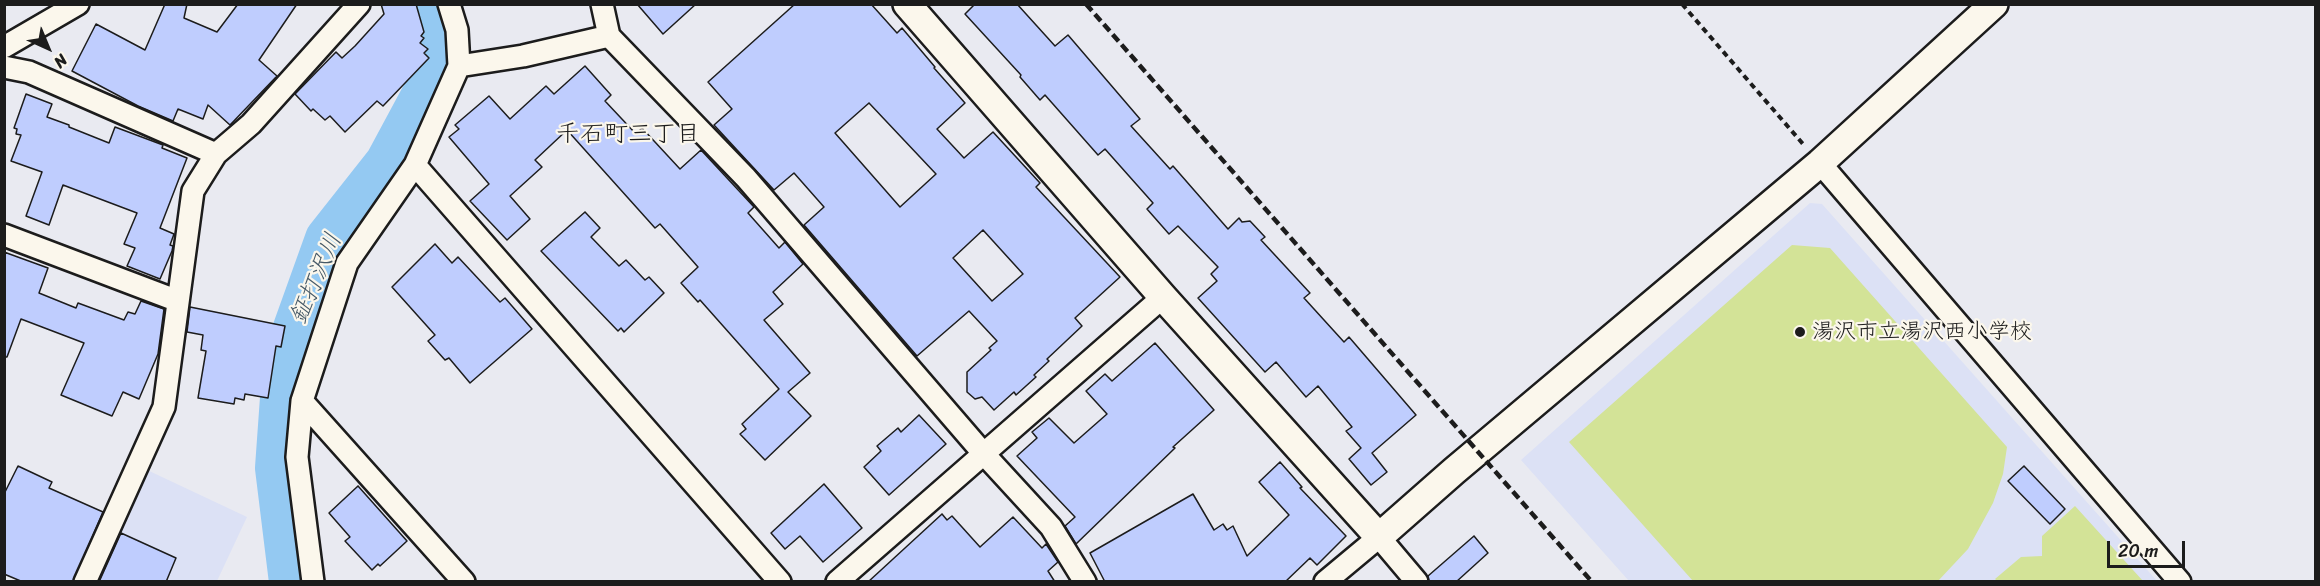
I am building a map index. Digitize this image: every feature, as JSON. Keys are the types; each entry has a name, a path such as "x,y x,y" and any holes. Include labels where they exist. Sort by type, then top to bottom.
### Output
{"street":[{"path":"4,47 78,4"},
{"path":"84,582 164,407 193,191 216,154 251,124 359,4"},
{"path":"313,582 297,457 302,401 347,263 415,165 459,66 457,30 449,4"},
{"path":"602,4 609,36 746,178 983,453 1051,527 1085,582"},
{"path":"906,4 1417,582"},
{"path":"1325,582 1820,163 1994,4"},
{"path":"459,66 523,56 609,36"},
{"path":"4,68 29,72 216,154"},
{"path":"1820,163 2180,582"},
{"path":"415,165 780,582"},
{"path":"4,235 178,301"},
{"path":"837,582 1163,297"},
{"path":"302,401 464,582"}],"path":[{"path":"1682,4 1820,163"}],"shaded area":[{"name":"湯沢市立湯沢西小学校","path":"1810,203 1822,204 2157,581 1629,581 1521,460"},
{"path":"145,469 247,517 217,581 92,582"}],"green space":[{"name":"湯沢市立湯沢西小学校","path":"1792,245 1830,248 2007,447 2003,474 1993,503 1968,549 1938,581 1693,581 1569,442"},
{"path":"2075,506 2143,581 1997,581 1995,579 2021,557 2042,556 2042,536"}],"building":[{"path":"165,4 187,4 184,18 217,32 238,4 297,4 259,60 277,76 230,125 208,105 203,119 178,109 173,121 138,106 72,71 96,24 145,50"},
{"path":"381,4 416,4 424,32 421,36 424,38 420,43 428,49 424,53 429,58 383,106 377,101 345,132 330,116 325,120 313,109 311,111 295,94 336,52 342,58 355,46 384,14"},
{"path":"637,4 696,4 663,34"},
{"path":"795,4 871,4 897,33 902,28 965,103 937,129 964,158 993,132 1040,183 1036,187 1120,277 1075,318 1082,326 1047,359 1049,361 1034,375 1036,377 994,410 982,397 975,399 967,392 967,372 991,350 989,348 997,341 969,311 917,356 804,225 824,207 794,173 774,190 714,125 732,109 708,82","holes":["869,103 936,174 900,207 835,133","983,230 1023,274 992,301 953,258"]},
{"path":"975,4 1017,4 1055,46 1068,35 1140,119 1131,126 1170,169 1173,166 1228,229 1239,218 1242,222 1250,221 1265,237 1261,240 1310,293 1304,298 1344,342 1349,337 1416,415 1372,453 1387,472 1371,485 1349,459 1361,448 1346,431 1352,427 1318,386 1306,397 1276,362 1265,372 1198,298 1217,281 1211,274 1218,267 1178,226 1169,234 1147,209 1153,203 1105,149 1098,155 1045,95 1040,100 1020,77 1021,75 965,14"},
{"path":"585,66 611,95 605,101 636,134 642,128 680,169 701,150 754,207 748,213 779,248 785,242 803,264 773,292 783,304 764,320 810,373 788,392 811,416 765,460 740,434 746,429 742,424 779,389 700,300 698,302 681,283 698,267 660,224 655,228 567,130 535,160 542,167 510,196 530,219 507,240 470,201 489,184 449,137 459,129 455,125 489,96 510,119 546,86 554,94"},
{"path":"26,94 52,104 47,117 109,143 115,127 163,145 162,148 187,158 160,228 174,234 170,245 173,246 172,251 160,279 127,266 135,248 124,244 137,213 63,185 49,225 26,216 42,172 11,161 21,135 16,134 17,129 14,128"},
{"path":"585,212 600,228 591,237 619,266 626,260 645,280 649,277 664,293 624,332 621,328 618,331 541,251"},
{"path":"435,244 452,263 458,257 500,302 505,298 532,329 470,383 449,358 445,360 428,341 435,335 392,287"},
{"path":"4,252 48,268 39,293 76,308 78,303 124,320 128,312 135,314 141,301 164,309 158,354 139,399 123,392 112,416 61,395 84,343 21,319 7,357 4,357"},
{"path":"190,307 285,326 281,347 276,346 268,398 245,394 244,400 235,398 234,404 198,398 206,351 201,350 203,335 187,332"},
{"path":"1155,343 1214,410 1173,447 1175,448 1076,544 1065,526 1075,517 1017,456 1037,438 1032,432 1049,418 1074,443 1107,414 1086,391 1105,374 1112,381"},
{"path":"919,415 946,444 889,495 864,467 881,451 877,446 898,428 901,432"},
{"path":"1280,462 1302,487 1300,488 1346,536 1317,565 1310,558 1285,582 1105,582 1090,553 1193,494 1214,530 1223,524 1227,530 1233,526 1247,556 1289,515 1259,482"},
{"path":"18,466 52,482 49,488 103,512 73,582 23,582 4,574 4,494"},
{"path":"2024,466 2065,509 2050,524 2008,481"},
{"path":"824,484 862,528 823,562 800,536 785,549 771,533"},
{"path":"358,486 407,541 380,566 378,564 372,570 345,541 350,537 329,513"},
{"path":"942,514 947,520 952,516 980,547 1013,517 1042,548 1046,544 1058,562 1048,571 1055,582 868,582"},
{"path":"121,533 176,558 166,582 99,582"},
{"path":"1474,536 1488,553 1456,582 1429,582 1428,576"}],"waterway":[{"name":"鉦打沢川","path":"292,582 278,468 286,356 328,239 388,163 438,70 440,24 434,4"}],"railway":[{"path":"1086,4 1592,582"}],"place":[{"name":"湯沢市立湯沢西小学校","path":"1800,332"}],"district":[{"name":"千石町三丁目","path":"628,135"}]}
